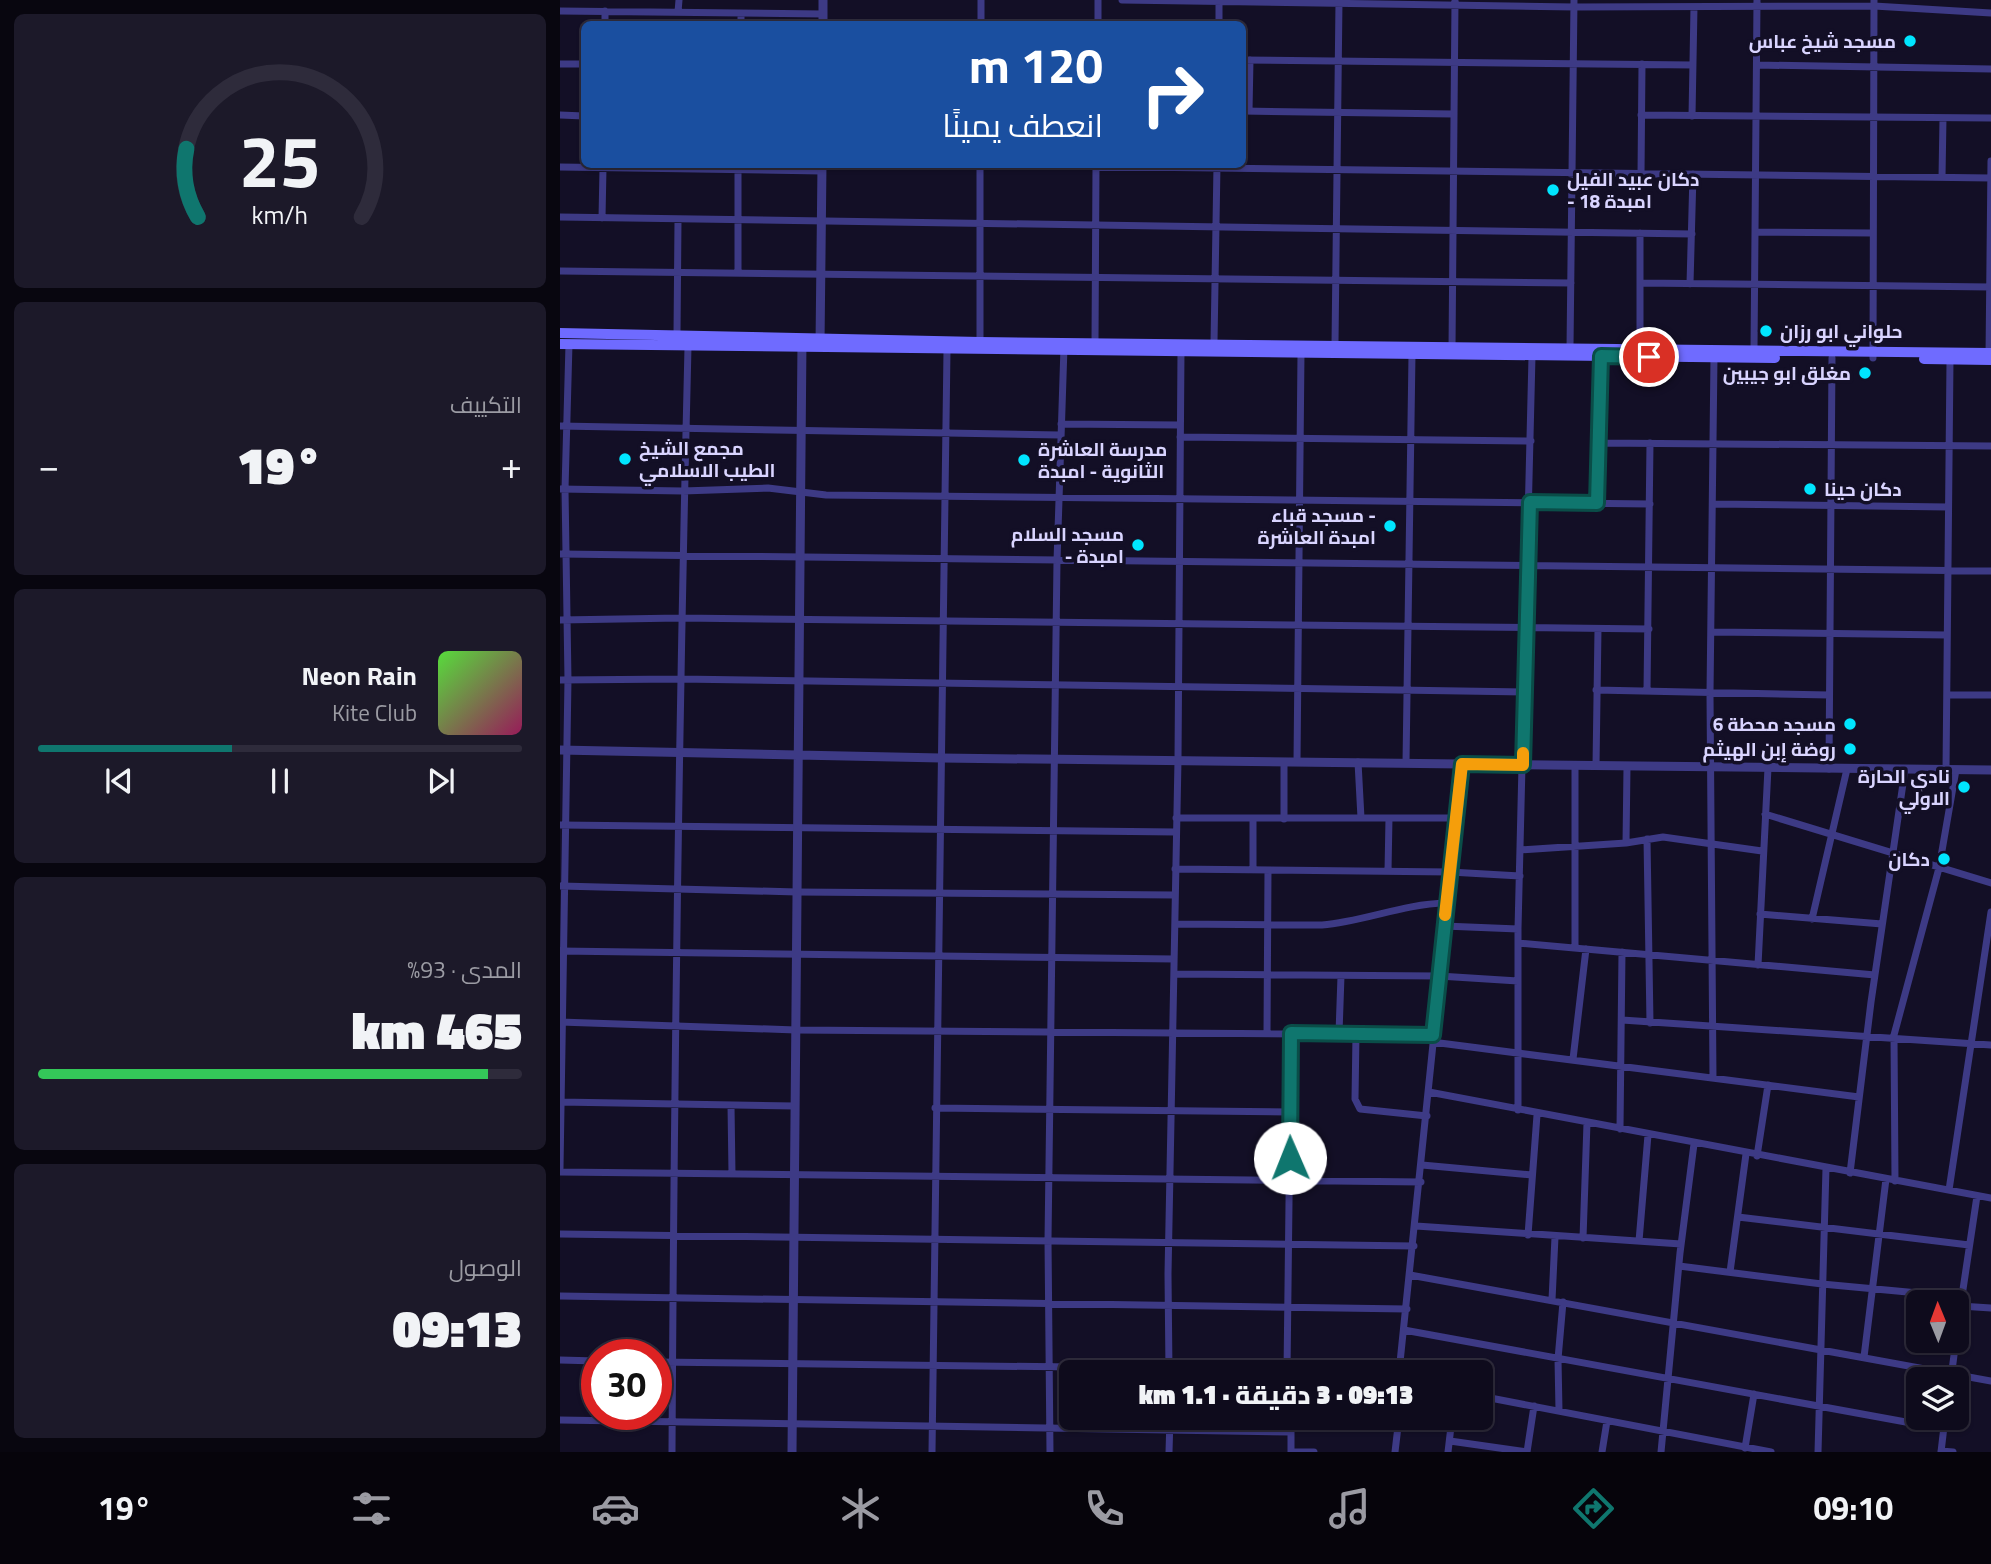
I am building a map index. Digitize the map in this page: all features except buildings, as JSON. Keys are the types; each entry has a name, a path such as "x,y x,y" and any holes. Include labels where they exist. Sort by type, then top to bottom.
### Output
{"main road":[{"path":"560,333 677,335 802,343"},
{"path":"564,344 688,347 980,342 1064,346 1095,342 1181,351 1412,354 1452,350 1570,348 1754,350 1950,360 1990,357"},
{"path":"820,343 947,350 1214,343 1335,344 1532,356 1990,357"}],"street":[{"path":"678,12 679,0"},
{"path":"822,21 823,0"},
{"path":"981,0 981,21"},
{"path":"1098,0 1098,21"},
{"path":"1122,0 1644,3 1694,7 1757,3 1874,3 1991,13"},
{"path":"1219,1 1219,21"},
{"path":"1335,344 1339,2"},
{"path":"1452,350 1455,2"},
{"path":"1570,348 1574,3"},
{"path":"1754,350 1757,3"},
{"path":"1873,355 1874,3"},
{"path":"1692,116 1694,7"},
{"path":"560,11 823,13"},
{"path":"605,11 605,21"},
{"path":"741,13 741,21"},
{"path":"1453,114 1246,111 1246,60 1693,65"},
{"path":"560,64 581,64"},
{"path":"1641,175 1642,64"},
{"path":"1757,65 1991,69"},
{"path":"1641,115 1991,118"},
{"path":"560,116 581,116"},
{"path":"1942,177 1943,118"},
{"path":"1990,357 1991,161"},
{"path":"560,167 581,167"},
{"path":"602,218 603,168"},
{"path":"697,168 822,168 820,343"},
{"path":"980,342 981,168"},
{"path":"1095,342 1096,168"},
{"path":"1214,343 1217,168"},
{"path":"1246,168 1641,175 1991,177"},
{"path":"738,170 738,273"},
{"path":"1690,284 1693,174"},
{"path":"560,217 678,221 1692,234"},
{"path":"677,335 678,221"},
{"path":"1755,232 1873,233"},
{"path":"1640,233 1640,349"},
{"path":"560,271 979,277 1336,278 1571,283"},
{"path":"1640,283 1990,287"},
{"path":"792,1452 802,343"},
{"path":"564,344 560,1170 1421,1182"},
{"path":"1050,1452 1048,1178 1057,561 1064,346"},
{"path":"672,1339 677,1104 681,556 688,347"},
{"path":"932,1452 947,350"},
{"path":"1169,1360 1167,1305 1180,625 1181,351"},
{"path":"1297,762 1302,500 1301,353"},
{"path":"1406,763 1412,354"},
{"path":"1518,1110 1518,929 1532,356"},
{"path":"1597,503 1601,356"},
{"path":"1713,1078 1710,694 1714,357"},
{"path":"1829,769 1832,358"},
{"path":"1946,770 1950,360"},
{"path":"1061,424 1180,425"},
{"path":"563,426 1060,435"},
{"path":"1180,437 1531,441"},
{"path":"1599,443 1991,446"},
{"path":"1647,691 1650,443"},
{"path":"562,489 683,491 760,488 826,495 1650,504"},
{"path":"1714,503 1948,507"},
{"path":"564,554 1991,571"},
{"path":"564,620 680,618 1649,629"},
{"path":"1596,766 1598,629"},
{"path":"1712,632 1947,635"},
{"path":"564,680 1179,685 1525,692"},
{"path":"1596,690 1829,695"},
{"path":"1947,695 1991,695"},
{"path":"563,750 797,756 1991,770"},
{"path":"1284,762 1284,819"},
{"path":"1358,762 1361,818"},
{"path":"1400,1360 1421,1182 1446,903 1462,764"},
{"path":"1575,766 1575,948"},
{"path":"1626,843 1627,767"},
{"path":"1758,965 1762,851 1769,768"},
{"path":"1812,919 1847,769"},
{"path":"1850,1173 1905,770"},
{"path":"1864,1357 1880,1233 1891,1180 1894,1041 1939,869 1956,770"},
{"path":"1765,814 1991,883"},
{"path":"1176,818 1455,818"},
{"path":"1388,871 1389,818"},
{"path":"1253,819 1253,870"},
{"path":"562,825 1176,832"},
{"path":"1520,850 1576,848 1674,837 1762,851"},
{"path":"1647,839 1650,1023"},
{"path":"1175,869 1450,872 1520,876"},
{"path":"1267,1033 1268,870"},
{"path":"562,886 797,892 1175,895"},
{"path":"1175,924 1335,924 1406,905 1446,903"},
{"path":"1949,1190 1970,1044 1987,965 1991,912"},
{"path":"1760,914 1882,924"},
{"path":"1444,926 1518,929"},
{"path":"1518,943 1875,975"},
{"path":"1573,1059 1586,949"},
{"path":"561,951 1174,959"},
{"path":"1620,1129 1622,952"},
{"path":"1174,974 1439,976 1518,981"},
{"path":"1339,1033 1341,975"},
{"path":"1622,1020 1894,1041 1991,1045"},
{"path":"561,1022 937,1032 1339,1033 1433,1039 1859,1097"},
{"path":"1287,1360 1291,1033"},
{"path":"1356,1034 1355,1099 1360,1109 1427,1116"},
{"path":"1757,1156 1768,1085"},
{"path":"1429,1092 1537,1115 1991,1198"},
{"path":"560,1102 795,1106"},
{"path":"731,1105 732,1174"},
{"path":"935,1108 1289,1112"},
{"path":"1528,1235 1537,1115"},
{"path":"1583,1238 1587,1123"},
{"path":"1639,1241 1648,1135"},
{"path":"1661,1452 1681,1244 1694,1144"},
{"path":"1730,1272 1746,1154"},
{"path":"1422,1165 1532,1175"},
{"path":"1818,1452 1826,1168"},
{"path":"1963,1290 1978,1196"},
{"path":"1738,1217 1969,1245"},
{"path":"1416,1226 1681,1244"},
{"path":"560,1234 1413,1245"},
{"path":"1552,1300 1555,1237"},
{"path":"1679,1266 1906,1292"},
{"path":"1410,1275 1908,1367"},
{"path":"560,1296 1407,1309"},
{"path":"1559,1411 1558,1359 1563,1302"},
{"path":"1969,1307 1991,1308"},
{"path":"1404,1330 1906,1422"},
{"path":"560,1360 581,1361"},
{"path":"672,1362 1059,1366"},
{"path":"1969,1379 1991,1381"},
{"path":"1750,1450 1754,1395"},
{"path":"1493,1398 1771,1452"},
{"path":"1450,1441 1527,1452 1534,1406"},
{"path":"560,1420 581,1421"},
{"path":"1602,1452 1607,1421"},
{"path":"672,1423 1059,1428"},
{"path":"672,1430 672,1452"},
{"path":"1169,1452 1170,1430 1291,1432 1290,1452 1314,1452"},
{"path":"1395,1452 1397,1430"},
{"path":"1448,1452 1451,1430"},
{"path":"1944,1430 1941,1451 1953,1452"},
{"path":"1707,1452 1709,1441"}],"slow traffic":[{"path":"1445,915 1462,764 1523,765 1523,753"}],"place":[{"name":"مسجد شيخ عباس","path":"1910,41"},
{"name":"دكان عبيد الفيل - امبدة 18","path":"1553,190"},
{"name":"حلواني ابو رزان","path":"1766,331"},
{"name":"مغلق ابو جيبين","path":"1865,373"},
{"name":"مجمع الشيخ الطيب الاسلامي","path":"625,459"},
{"name":"مدرسة العاشرة الثانوية - امبدة","path":"1024,460"},
{"name":"دكان حينا","path":"1810,489"},
{"name":"مسجد قباء - امبدة العاشرة","path":"1390,526"},
{"name":"مسجد السلام - امبدة","path":"1138,545"},
{"name":"مسجد محطة 6","path":"1850,724"},
{"name":"روضة إبن الهيثم","path":"1850,749"},
{"name":"نادي الحارة الاولي","path":"1964,787"},
{"name":"دكان","path":"1944,859"}],"route":[{"path":"1290,1158 1291,1033 1433,1035 1462,764 1523,765 1530,502 1597,503 1601,356 1649,357"}]}
